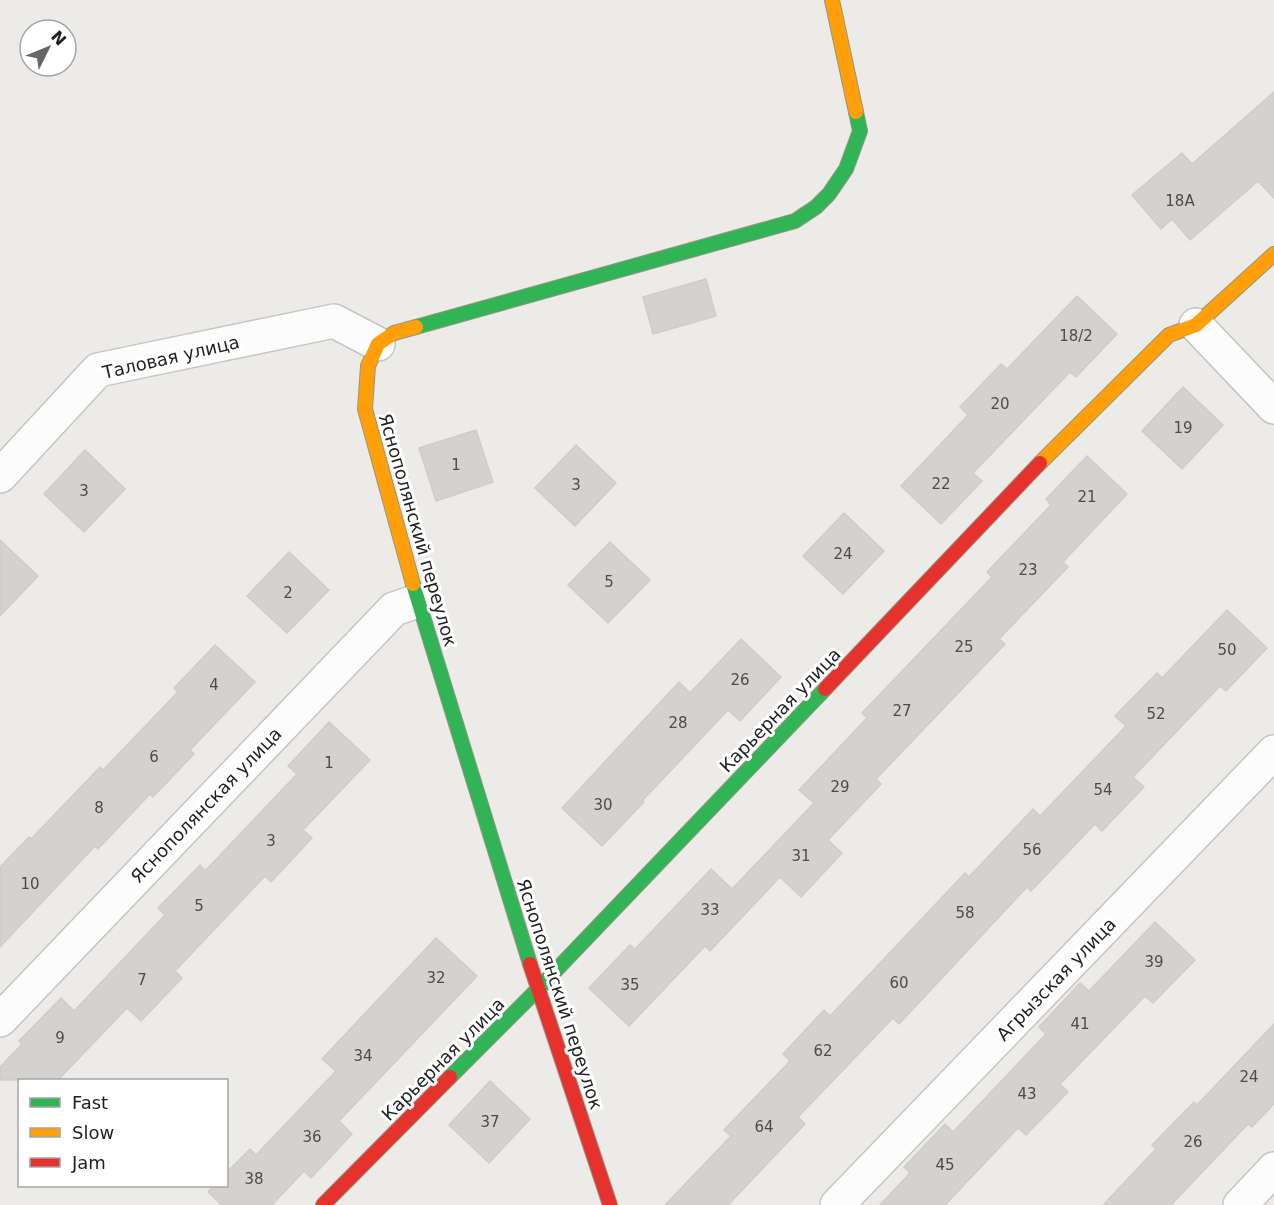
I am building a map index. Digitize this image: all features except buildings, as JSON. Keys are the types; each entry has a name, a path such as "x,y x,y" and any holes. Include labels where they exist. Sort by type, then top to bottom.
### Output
{"street":[{"path":"378,344 394,333 795,221 823,201 847,168 855,152 860,131 832,0"},
{"name":"Карьерная улица","path":"323,1205 538,989 1075,427 1168,335 1196,325 1274,254"},
{"name":"Таловая улица","path":"0,476 98,370 334,321 378,344"},
{"path":"1196,325 1274,407"},
{"name":"Яснополянский переулок","path":"378,344 368,366 365,409 418,601 538,989 610,1205"},
{"name":"Яснополянская улица","path":"0,1020 394,609 418,601"},
{"name":"Агрызская улица","path":"837,1205 1274,753"},
{"path":"1240,1205 1274,1169"}],"traffic: fast":[{"path":"416,327 795,221 816,207 829,194 846,169 860,131 856,112"},
{"path":"413,584 530,964"},
{"path":"450,1077 538,989 825,689"}],"traffic: slow":[{"path":"832,0 856,112"},
{"path":"1040,463 1169,335 1196,325 1274,254"},
{"path":"413,584 365,409 368,366 378,344 394,333 416,327"}],"traffic: jam":[{"path":"825,689 1040,463"},
{"path":"530,964 610,1205"},
{"path":"323,1205 450,1077"}]}
